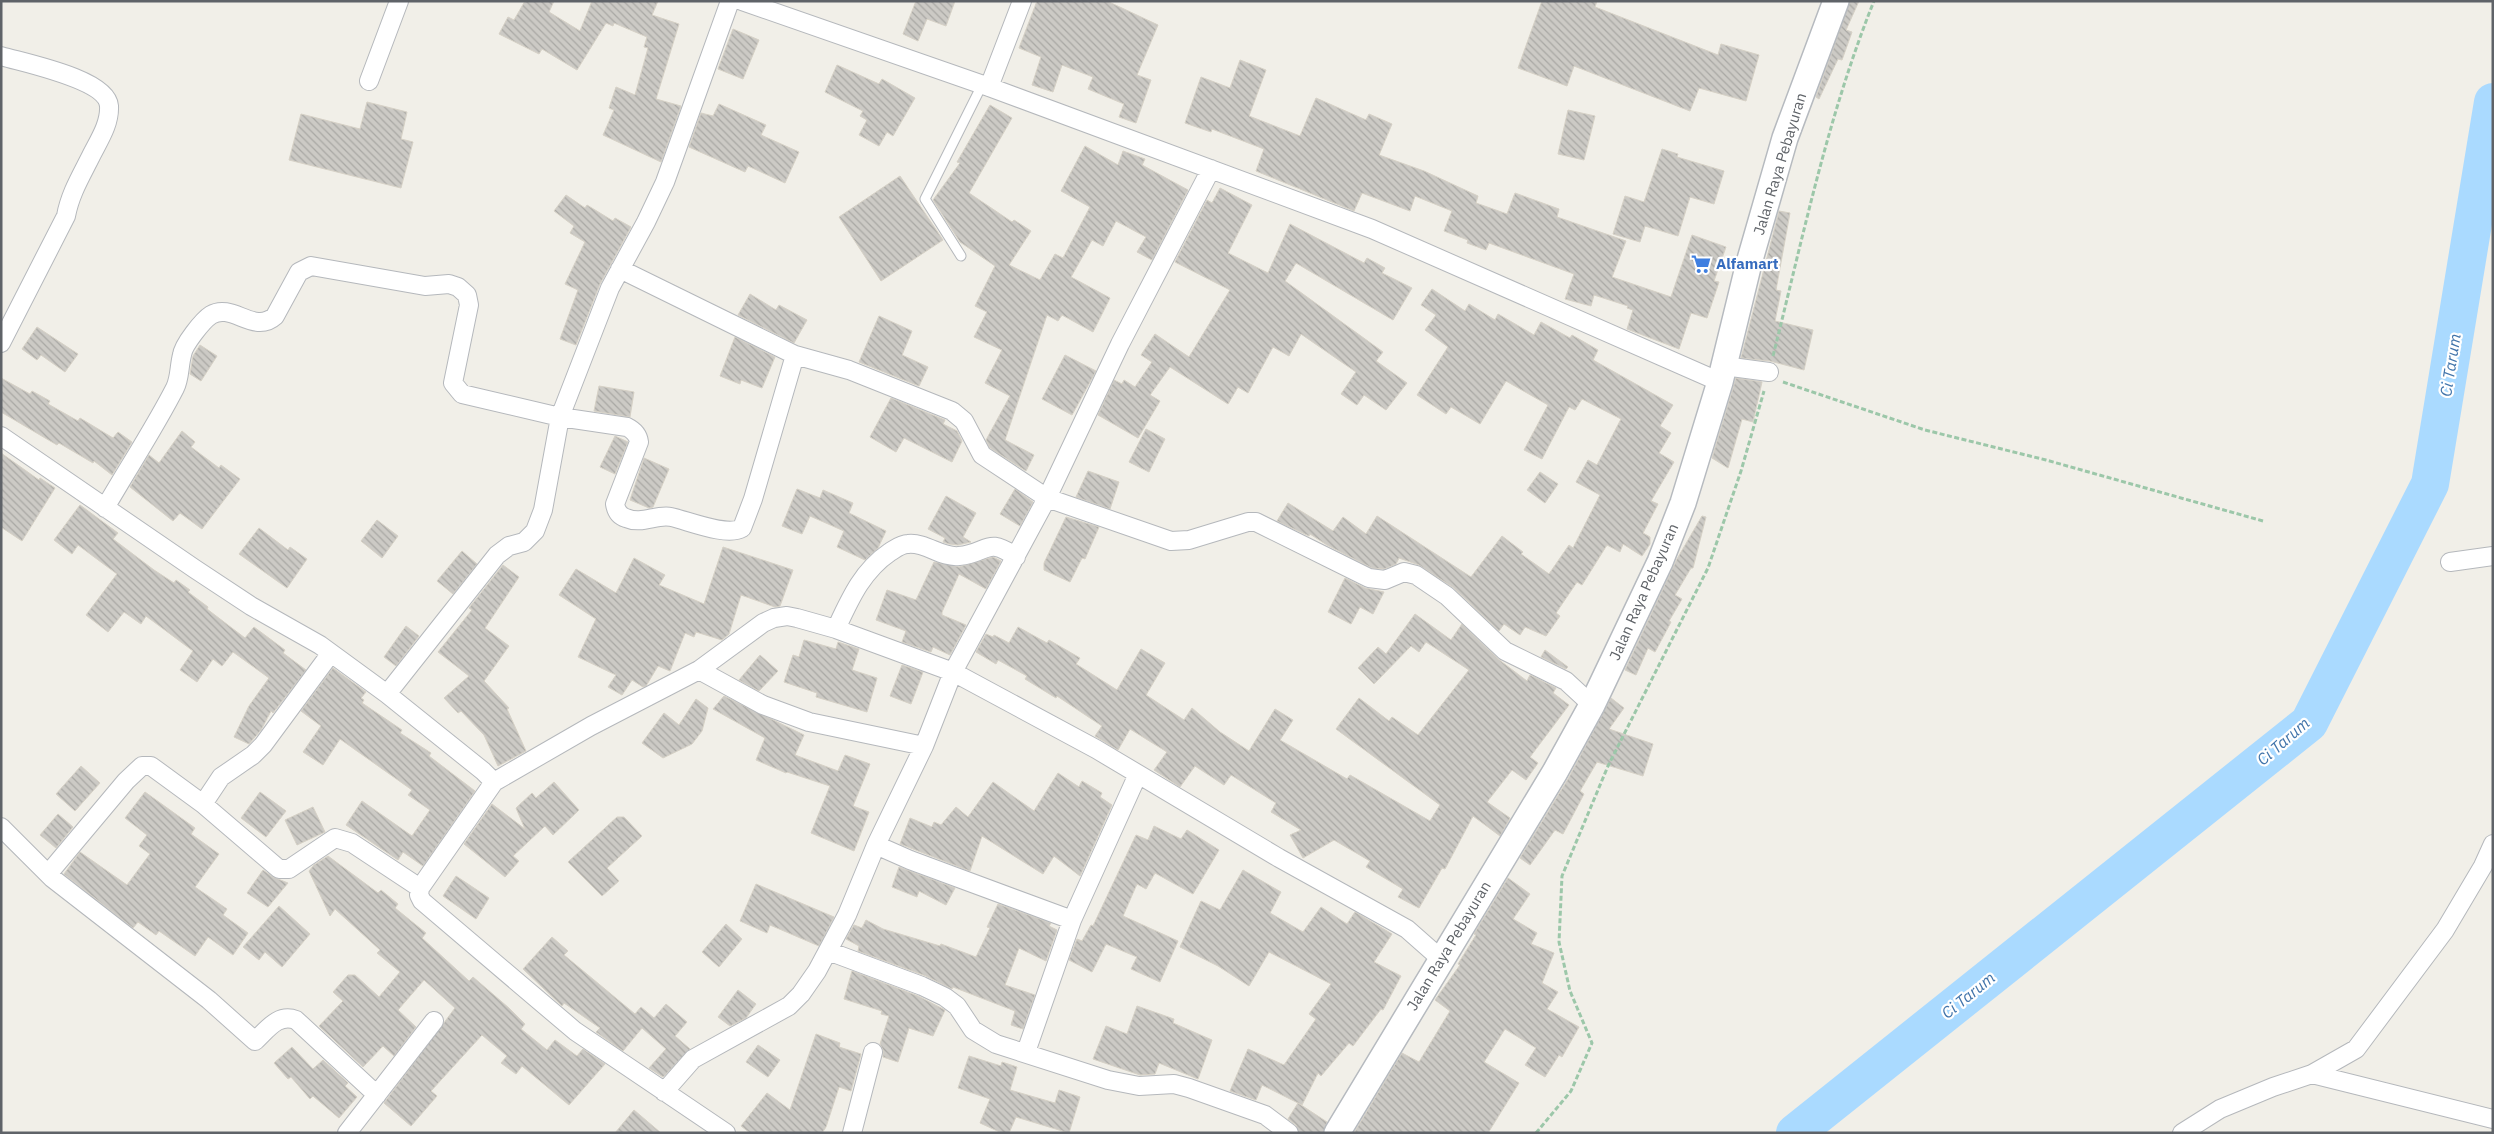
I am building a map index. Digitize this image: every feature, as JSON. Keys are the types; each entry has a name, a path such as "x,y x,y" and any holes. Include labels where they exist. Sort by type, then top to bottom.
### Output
{"main road":[{"name":"Jalan Raya Pebayuran","path":"1337,1133 1555,772 1592,705 1660,562 1683,503 1722,374 1750,263 1785,138 1836,1"}],"street":[{"path":"369,81 399,1"},
{"path":"387,694 497,554 509,546 524,542 532,536 543,510 560,416 600,309 665,182 730,1"},
{"path":"742,1 985,86 1372,229 1722,374 1768,375"},
{"path":"985,86 1022,1"},
{"path":"1,56 79,79 100,90 109,104 108,120 69,200 66,216 1,343"},
{"path":"664,1092 693,1059 789,1006 801,994 828,951 847,915 876,845 924,746 953,672 1016,557 1120,344 1211,169"},
{"path":"105,508 176,387 182,352 202,322 211,314 223,311 256,322 270,321 275,316 299,272 310,266 425,286 449,284 458,287 467,295 469,305 453,383 456,389 462,394 560,416 627,426 637,434 639,442 614,504 624,518 645,521 668,516 736,532 746,523 795,355"},
{"path":"620,269 795,355 849,370 952,411 964,421 982,455 1046,498 1171,541 1189,540 1248,522 1256,522 1369,578 1385,580 1404,572 1416,574 1447,596 1505,651 1566,681 1592,705"},
{"path":"1,436 251,606 331,653 387,694 494,782"},
{"path":"836,629 865,573 874,563 898,547 908,544 920,545 949,556 959,556 994,545 1003,548 1016,557"},
{"path":"2450,562 2493,556"},
{"path":"726,1133 575,1031 428,906 419,894 420,888 494,782 591,726 699,670 774,618 787,616 836,629 953,672 1138,774 1279,858 1407,930 1441,959"},
{"path":"203,804 221,777 253,756 263,745 331,653"},
{"path":"699,670 763,704 809,722 924,746"},
{"path":"48,874 126,781 142,766 151,766 203,804 279,869 286,870 335,838 352,843 420,888"},
{"path":"1026,1052 1072,920 1138,774"},
{"path":"1,827 48,874 209,1000 254,1041 278,1020 287,1018 296,1020 377,1095"},
{"path":"2182,1133 2220,1109 2273,1086 2312,1074 2345,1057 2365,1039 2445,930 2478,874 2493,844"},
{"path":"876,845 910,860 1072,920"},
{"path":"828,951 922,986 945,997 957,1006 973,1030 996,1044 1026,1052 1060,1066 1108,1080 1140,1086 1174,1084 1218,1097 1265,1115 1289,1133"},
{"path":"347,1133 434,1021"},
{"path":"852,1133 873,1052"},
{"path":"2312,1074 2493,1119"}],"lane":[{"path":"961,256 925,199 985,86"}],"path":[{"path":"1536,1133 1571,1091 1592,1043 1570,991 1559,942 1562,876 1608,766 1708,568 1741,471 1768,375 1823,160 1862,32 1874,1"},
{"path":"1768,375 1925,430 2046,460 2263,521"}],"building":[{"path":"525,1 554,1 549,12 580,31 592,1 658,1 652,15 679,24 656,99 681,106 661,162 603,135 614,110 609,108 616,87 635,95 648,48 644,47 647,37 614,23 613,26 606,23 577,70 542,49 539,54 499,34 508,17 514,20"},
{"path":"916,1 955,1 946,26 927,19 918,41 903,34"},
{"path":"1037,1 1107,1 1158,25 1137,75 1151,80 1136,123 1119,117 1124,104 1088,89 1093,77 1062,65 1053,92 1032,85 1041,57 1019,48"},
{"path":"1542,1 1597,1 1595,7 1718,55 1721,44 1759,55 1746,101 1699,88 1690,111 1574,66 1567,86 1518,68"},
{"path":"1850,1 1859,1 1846,30 1852,32 1842,60 1838,59 1819,99 1816,97"},
{"path":"733,29 759,40 743,79 718,69"},
{"path":"1240,60 1266,70 1249,116 1300,136 1316,98 1366,120 1369,114 1392,124 1379,155 1424,171 1478,196 1476,203 1507,214 1515,193 1559,209 1557,217 1626,241 1612,277 1671,297 1692,235 1726,247 1714,281 1719,282 1707,318 1691,313 1679,349 1627,329 1633,310 1627,308 1628,306 1594,295 1591,306 1565,299 1574,274 1489,243 1486,250 1467,243 1468,240 1444,231 1452,211 1415,196 1410,211 1362,193 1354,211 1256,171 1264,149 1212,129 1211,132 1185,123 1201,77 1230,88"},
{"path":"837,65 879,84 882,79 915,98 893,136 887,132 879,146 859,135 867,120 860,116 863,111 825,92"},
{"path":"367,102 407,112 401,139 413,142 401,188 289,160 301,114 360,129"},
{"path":"719,104 766,125 761,135 799,152 785,183 748,166 745,172 689,147 701,113 713,116"},
{"path":"990,105 1012,118 969,193 1012,222 1014,220 1031,231 1009,265 1040,280 1055,254 1063,258 1090,207 1061,191 1085,146 1118,165 1123,151 1145,159 1142,165 1188,190 1152,260 1137,252 1146,237 1116,221 1103,246 1092,240 1071,277 1110,298 1093,332 1062,315 1058,321 1047,315 1005,440 1034,455 1026,471 990,448 986,440 1010,396 985,383 1002,350 974,337 987,312 975,306 995,266 960,242 933,200 960,163 957,162"},
{"path":"1568,110 1595,116 1584,160 1558,154"},
{"path":"1662,149 1678,154 1677,157 1724,171 1714,204 1690,197 1678,236 1645,226 1640,242 1613,234 1625,196 1644,202"},
{"path":"900,176 943,240 881,281 839,217"},
{"path":"1220,188 1252,205 1228,253 1268,273 1290,224 1364,263 1367,258 1385,268 1382,273 1412,288 1393,320 1296,263 1285,281 1383,352 1376,361 1407,383 1386,410 1364,395 1357,405 1341,394 1356,372 1301,334 1289,356 1273,347 1248,393 1238,387 1228,404 1170,367 1150,395 1160,401 1138,438 1098,415 1114,380 1122,384 1124,380 1135,387 1152,362 1141,355 1155,334 1189,357 1230,290 1175,262 1207,200 1212,203"},
{"path":"566,195 585,208 587,205 613,221 615,218 631,227 600,284 576,345 560,339 578,290 565,284 585,242 570,233 574,226 554,211"},
{"path":"1779,211 1790,213 1776,290 1781,291 1775,321 1813,330 1804,370 1770,361 1741,358"},
{"path":"1432,289 1465,311 1469,304 1495,320 1498,314 1534,335 1541,322 1570,338 1572,335 1598,350 1593,360 1673,405 1660,426 1671,433 1659,453 1674,462 1651,501 1658,504 1643,533 1650,537 1650,544 1642,556 1623,544 1620,552 1607,545 1582,585 1577,582 1556,613 1560,616 1546,636 1525,627 1520,635 1504,624 1499,631 1454,588 1419,565 1399,558 1396,564 1384,569 1372,568 1310,534 1309,536 1277,521 1288,503 1333,531 1343,517 1366,534 1377,516 1471,577 1502,536 1523,552 1521,554 1549,574 1569,545 1573,548 1600,495 1576,482 1588,460 1597,465 1621,419 1582,399 1575,410 1569,407 1542,459 1524,450 1548,405 1506,381 1480,424 1451,407 1446,414 1417,395 1448,347 1425,330 1436,315 1421,305"},
{"path":"750,294 776,310 779,305 807,320 794,343 738,315"},
{"path":"879,316 912,331 902,355 928,367 919,386 859,362"},
{"path":"37,327 78,354 65,372 41,355 37,360 22,349"},
{"path":"735,337 775,357 762,388 741,380 740,384 720,376"},
{"path":"200,345 217,356 201,381 190,374 193,356"},
{"path":"1065,355 1096,371 1072,415 1042,399"},
{"path":"1,378 30,394 32,391 50,401 48,404 78,421 80,418 113,438 118,432 132,442 112,475 94,461 93,463 59,443 57,445 1,412"},
{"path":"1736,378 1762,382 1753,422 1742,419 1728,468 1712,458"},
{"path":"599,386 634,392 630,417 594,411"},
{"path":"891,398 945,420 943,424 957,431 962,441 952,462 904,438 896,452 870,437"},
{"path":"1146,429 1165,439 1149,472 1129,462"},
{"path":"182,431 195,442 191,447 219,468 221,465 240,479 202,529 180,513 173,521 130,487 149,455 159,463"},
{"path":"615,436 628,442 615,474 600,467"},
{"path":"1,453 39,480 40,478 55,488 22,541 1,527"},
{"path":"644,458 669,469 653,507 649,508 630,500"},
{"path":"1088,471 1119,482 1110,509 1076,497"},
{"path":"1540,472 1558,484 1545,503 1527,490"},
{"path":"797,489 820,498 823,490 853,503 849,513 886,531 878,548 865,560 837,547 844,531 810,516 802,534 782,526"},
{"path":"1015,489 1033,502 1020,526 1000,514"},
{"path":"946,496 976,513 963,537 971,542 958,545 949,544 943,542 945,538 928,529"},
{"path":"80,505 118,533 113,539 154,570 174,583 176,580 190,590 188,592 208,607 207,609 245,638 254,627 285,650 283,653 306,670 273,713 271,711 261,730 249,744 234,737 249,706 269,678 233,652 222,666 213,659 197,682 180,670 193,651 146,616 141,624 124,612 108,632 86,615 117,574 78,545 72,554 54,540"},
{"path":"1702,516 1706,517 1693,568 1691,568 1675,595 1682,599 1669,621 1671,622 1655,652 1648,648 1636,675 1625,670 1677,559"},
{"path":"1066,517 1099,527 1085,559 1082,558 1070,582 1044,570 1044,563"},
{"path":"377,520 398,536 382,558 361,541"},
{"path":"259,528 288,550 290,547 307,559 287,588 239,554"},
{"path":"723,547 793,570 780,606 775,607 741,595 729,634 722,640 696,632 694,637 685,633 670,671 658,666 646,686 643,687 632,680 622,695 608,687 616,675 578,657 596,619 559,595 576,569 616,593 634,558 665,575 659,585 704,604"},
{"path":"462,551 477,564 453,594 437,581"},
{"path":"993,557 1001,561 986,589 959,574 942,612 942,615 966,625 950,655 933,647 931,652 902,642 906,631 876,620 887,590 916,600 934,562 959,567"},
{"path":"503,565 519,577 485,628 509,646 484,681 509,708 507,709 526,751 498,766 484,735 461,711 458,713 444,698 469,676 438,652 472,610 469,608"},
{"path":"1345,578 1365,588 1384,592 1373,614 1360,607 1351,624 1328,612"},
{"path":"1415,614 1451,640 1462,624 1498,659 1527,681 1530,675 1556,688 1553,693 1569,705 1530,757 1538,763 1526,780 1512,770 1487,802 1510,818 1500,836 1473,816 1445,869 1442,868 1419,908 1398,897 1403,889 1366,867 1370,861 1334,840 1303,858 1290,835 1301,830 1271,812 1276,803 1231,775 1224,785 1195,766 1180,787 1154,770 1167,752 1130,729 1118,750 1095,736 1102,726 1057,696 1056,698 1025,679 1027,676 998,660 996,664 976,652 986,634 993,637 994,635 1009,643 1018,627 1047,643 1049,640 1080,658 1076,664 1117,690 1141,649 1165,663 1146,695 1184,720 1192,708 1220,732 1249,751 1275,709 1293,720 1280,740 1347,779 1350,775 1430,821 1440,805 1336,729 1359,698 1389,721 1392,717 1418,735 1469,670 1426,642 1419,652 1411,646 1374,684 1358,668 1378,647 1386,654"},
{"path":"406,626 419,636 396,666 384,657"},
{"path":"804,640 836,649 838,642 859,649 852,670 877,678 867,712 816,697 817,693 784,682 793,655 799,657"},
{"path":"1545,650 1568,667 1566,669 1541,657"},
{"path":"760,655 778,671 759,691 739,680"},
{"path":"902,665 923,672 911,704 890,696"},
{"path":"333,668 366,692 361,698 364,700 362,703 402,730 400,733 431,753 429,756 475,791 423,866 403,852 398,860 346,825 362,801 412,836 430,810 408,795 412,790 340,739 323,765 303,752 321,726 301,711"},
{"path":"724,696 804,735 795,755 838,771 845,755 870,764 853,806 869,812 854,851 811,833 830,786 786,773 756,760 765,738 713,709"},
{"path":"1611,698 1624,708 1609,729 1653,744 1643,776 1597,762 1580,791 1584,794 1563,834 1555,830 1530,865 1520,858 1568,779"},
{"path":"696,699 708,708 702,731 692,744 663,758 642,743 664,713 679,725"},
{"path":"81,766 100,783 75,811 56,794"},
{"path":"1058,773 1079,787 1082,781 1102,793 1100,797 1112,805 1080,876 1054,856 1043,874 982,836 970,871 900,844 910,818 932,827 934,822 941,825 956,807 968,817 993,782 1034,811"},
{"path":"554,782 579,810 553,835 545,826 513,856 519,861 505,877 464,844 492,804 525,829 516,808 532,793 536,798"},
{"path":"145,792 195,828 191,834 219,854 195,887 227,909 223,915 248,933 233,955 208,937 195,956 159,931 156,935 138,922 133,928 64,874 80,852 127,885 150,854 139,846 147,835 125,818"},
{"path":"260,792 286,811 266,837 241,818"},
{"path":"313,807 325,832 297,845 285,820"},
{"path":"58,814 73,827 56,848 40,835"},
{"path":"617,817 624,817 642,836 607,868 619,881 602,896 568,862"},
{"path":"1154,826 1181,839 1187,830 1219,850 1193,894 1155,873 1146,889 1137,884 1123,916 1178,941 1160,982 1131,969 1137,957 1106,944 1092,972 1069,960 1077,939 1082,941 1091,925 1093,926 1136,835 1148,840"},
{"path":"328,856 378,893 381,890 398,904 395,908 426,933 422,938 469,981 473,977 509,1008 525,1024 521,1029 547,1050 555,1040 577,1056 583,1049 605,1064 569,1105 522,1066 516,1074 501,1063 507,1056 482,1035 431,1091 437,1096 411,1126 384,1103 455,1008 424,980 398,1010 416,1027 394,1056 383,1046 363,1067 319,1026 343,1001 333,992 348,975 355,975 379,997 400,972 377,953 380,950 335,909 330,916 309,871 314,865"},
{"path":"899,867 955,888 946,905 919,891 917,897 892,887"},
{"path":"263,870 273,877 288,883 268,907 247,893"},
{"path":"1243,870 1281,892 1270,913 1303,932 1321,907 1347,924 1355,912 1392,934 1374,962 1401,976 1383,1010 1381,1009 1353,1046 1349,1043 1321,1076 1318,1073 1302,1105 1262,1085 1256,1100 1230,1091 1248,1049 1284,1065 1316,1019 1309,1014 1331,984 1269,952 1249,986 1218,966 1180,947 1201,901 1220,910"},
{"path":"456,876 489,898 476,919 443,896"},
{"path":"1508,878 1530,894 1513,919 1537,933 1531,944 1554,953 1542,983 1558,992 1547,1009 1579,1027 1562,1057 1559,1055 1545,1077 1525,1065 1536,1048 1505,1029 1484,1062 1519,1083 1488,1133 1354,1133 1402,1053 1419,1062 1450,1011 1435,1000 1460,965 1458,964 1476,935 1474,934"},
{"path":"756,884 834,917 819,946 770,925 767,933 740,921"},
{"path":"998,904 1051,923 1049,926 1057,930 1046,961 1019,948 1005,985 1035,995 1023,1029 1011,1025 1015,1011 953,987 952,989 926,976 858,951 859,946 846,939 854,925 862,928 866,920 883,929 940,946 941,944 976,957 990,928 987,927"},
{"path":"279,906 310,934 282,967 265,952 259,960 243,947"},
{"path":"726,924 742,939 719,967 702,952"},
{"path":"552,937 568,951 564,955 635,1014 641,1007 654,1018 666,1004 687,1022 675,1036 690,1049 663,1077 649,1068 666,1049 642,1028 623,1051 596,1032 600,1028 564,1003 562,1006 523,969"},
{"path":"852,971 918,996 945,1010 933,1036 909,1028 898,1062 883,1057 883,1050 880,1044 889,1016 881,1014 882,1011 844,999"},
{"path":"738,990 756,1004 746,1018 730,1026 718,1017"},
{"path":"1137,1006 1174,1019 1173,1023 1212,1040 1198,1079 1159,1063 1155,1074 1140,1075 1093,1059 1106,1026 1127,1034"},
{"path":"816,1034 840,1043 839,1047 861,1054 851,1091 839,1087 826,1127 822,1133 750,1133 741,1126 767,1093 790,1110"},
{"path":"758,1045 780,1060 768,1077 746,1062"},
{"path":"292,1047 313,1069 323,1060 348,1083 345,1086 357,1097 339,1118 313,1096 310,1099 291,1077 288,1079 274,1063"},
{"path":"969,1056 1001,1066 1002,1062 1017,1067 1010,1090 1055,1103 1059,1090 1080,1097 1069,1133 1016,1117 1009,1133 1002,1133 980,1123 990,1099 958,1088"},
{"path":"1298,1103 1327,1122 1323,1133 1299,1133 1296,1125 1288,1119"},
{"path":"634,1110 661,1133 615,1133"}],"waterway":[{"name":"Ci Tarum","path":"1795,1133 2309,723 2430,484 2493,102"}],"place":[{"name":"Alfamart","path":"1701,264"}]}
